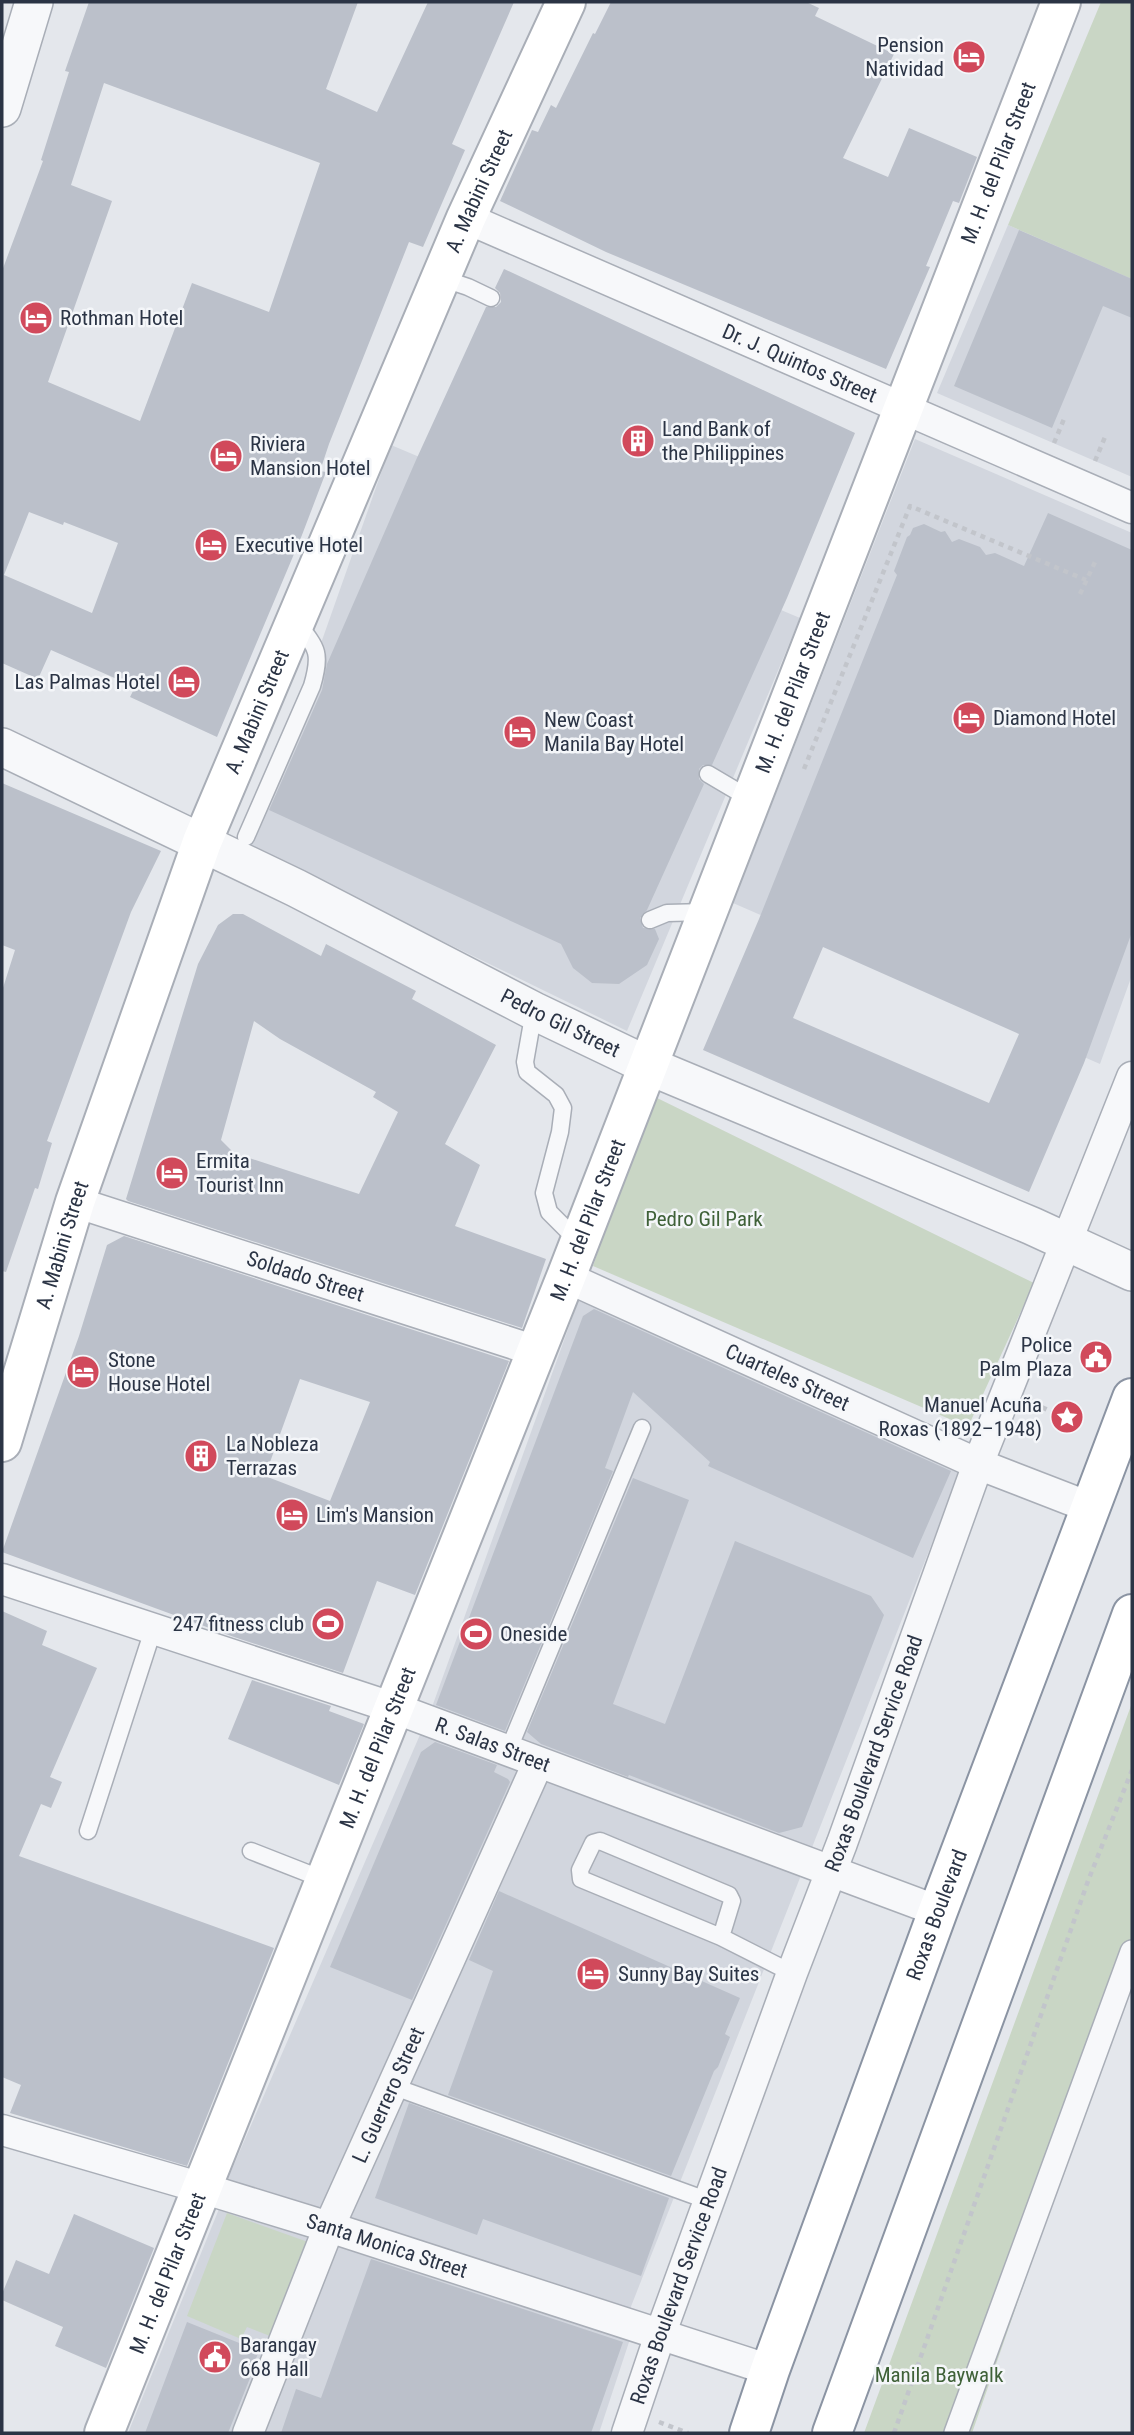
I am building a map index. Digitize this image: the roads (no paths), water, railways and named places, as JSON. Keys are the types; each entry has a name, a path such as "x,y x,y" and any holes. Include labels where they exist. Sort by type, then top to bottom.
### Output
{"main road":[{"name":"A. Mabini Street","path":"2,1443 75,1202 202,842 466,218 566,2"},
{"name":"M. H. del Pilar Street","path":"104,2433 566,1277 1061,2"},
{"name":"Roxas Boulevard","path":"749,2433 938,1911 1132,1398"},
{"path":"832,2433 1132,1614"}],"street":[{"path":"2,108 34,2"},
{"name":"Dr. J. Quintos Street","path":"466,218 1132,508"},
{"name":"Pedro Gil Street","path":"2,747 296,888 534,1011 649,1066 1066,1241 1132,1272"},
{"name":"Roxas Boulevard Service Road","path":"627,2433 660,2334 978,1464 1132,1077"},
{"name":"Soldado Street","path":"75,1202 536,1351"},
{"name":"Cuarteles Street","path":"566,1277 978,1464 1089,1507"},
{"name":"R. Salas Street","path":"2,1579 394,1708 938,1911"},
{"name":"L. Guerrero Street","path":"248,2433 329,2227 538,1763"},
{"path":"956,2433 1132,1952"},
{"name":"Santa Monica Street","path":"2,2130 329,2227 770,2370"}],"lane":[{"path":"441,278 468,286 491,298"},
{"path":"246,837 312,686 317,668 316,648 296,622"},
{"path":"708,774 751,800"},
{"path":"650,920 667,913 708,912"},
{"path":"534,1011 525,1062 527,1072 556,1095 563,1108 560,1132 544,1193 549,1212 579,1242"},
{"path":"508,1751 642,1428"},
{"path":"88,1831 153,1630"},
{"path":"721,1937 732,1901 729,1895 600,1841 593,1843 580,1870 581,1879 721,1937 792,1973"},
{"path":"251,1851 325,1880"},
{"path":"392,2086 709,2201"}],"place":[{"name":"Pension Natividad","path":"969,57"},
{"name":"Rothman Hotel","path":"36,318"},
{"name":"Land Bank of the Philippines","path":"638,441"},
{"name":"Riviera Mansion Hotel","path":"226,456"},
{"name":"Executive Hotel","path":"211,545"},
{"name":"Las Palmas Hotel","path":"184,682"},
{"name":"Diamond Hotel","path":"969,718"},
{"name":"New Coast Manila Bay Hotel","path":"520,732"},
{"name":"Ermita Tourist Inn","path":"172,1173"},
{"name":"Police Palm Plaza","path":"1096,1357"},
{"name":"Stone House Hotel","path":"83,1372"},
{"name":"Manuel Acuña Roxas (1892–1948)","path":"1067,1417"},
{"name":"La Nobleza Terrazas","path":"201,1456"},
{"name":"Lim's Mansion","path":"292,1515"},
{"name":"247 fitness club","path":"328,1624"},
{"name":"Oneside","path":"476,1634"},
{"name":"Sunny Bay Suites","path":"593,1974"},
{"name":"Barangay 668 Hall","path":"215,2357"}],"park label":[{"name":"Pedro Gil Park","path":"704,1219"},
{"name":"Manila Baywalk","path":"939,2375"}]}
